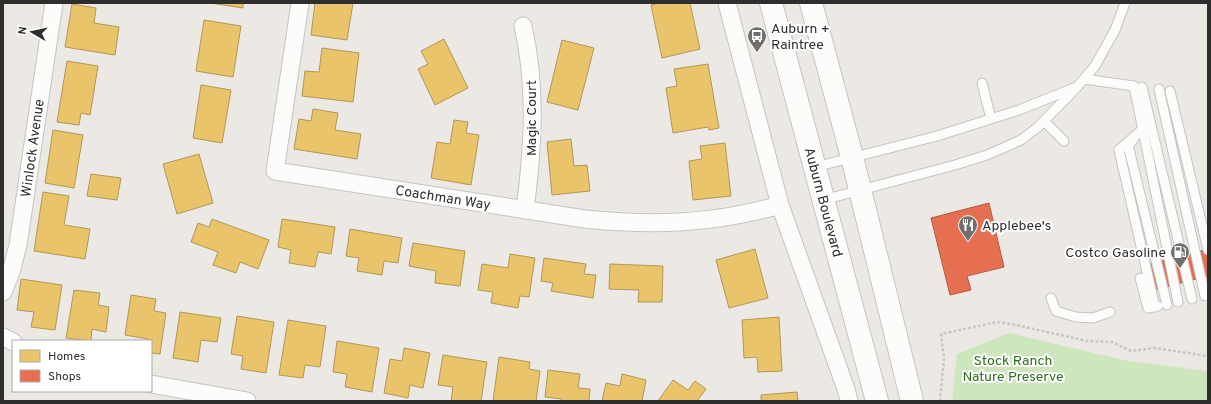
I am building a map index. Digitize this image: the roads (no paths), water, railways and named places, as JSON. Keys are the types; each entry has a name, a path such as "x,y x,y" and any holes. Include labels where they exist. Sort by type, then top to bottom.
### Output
{"main road":[{"name":"Auburn Boulevard","path":"771,3 877,401"},
{"path":"811,3 852,157 912,401"}],"street":[{"name":"Winlock Avenue","path":"3,292 11,272 18,245 54,3"},
{"name":"Coachman Way","path":"300,3 275,171 585,219 619,222 670,223 720,219 780,205"},
{"path":"727,3 780,205 849,401"},
{"name":"Magic Court","path":"523,26 532,81 530,169 525,210"},
{"path":"3,337 12,342"},
{"path":"152,384 247,401"}],"lane":[{"path":"823,200 956,165 987,155 1021,140 1044,121 1095,66 1115,30 1125,3"},
{"path":"1084,78 1138,86"},
{"path":"982,83 991,119"},
{"path":"1138,86 1143,129 1178,302"},
{"path":"1138,86 1192,299"},
{"path":"814,167 937,136 1019,110 1077,87"},
{"path":"1140,278 1148,308 1206,296 1159,90"},
{"path":"1170,91 1208,250"},
{"path":"1044,121 1064,141"},
{"path":"1143,129 1128,145 1167,305"},
{"path":"1143,129 1119,150 1154,307"},
{"path":"1051,298 1056,311 1076,317 1093,318 1110,312"}],"place":[{"name":"Auburn + Raintree","path":"757,53"},
{"name":"Applebee's","path":"968,242"},
{"name":"Costco Gasoline","path":"1180,269"}],"park label":[{"name":"Stock Ranch Nature Preserve","path":"1013,368"}]}
